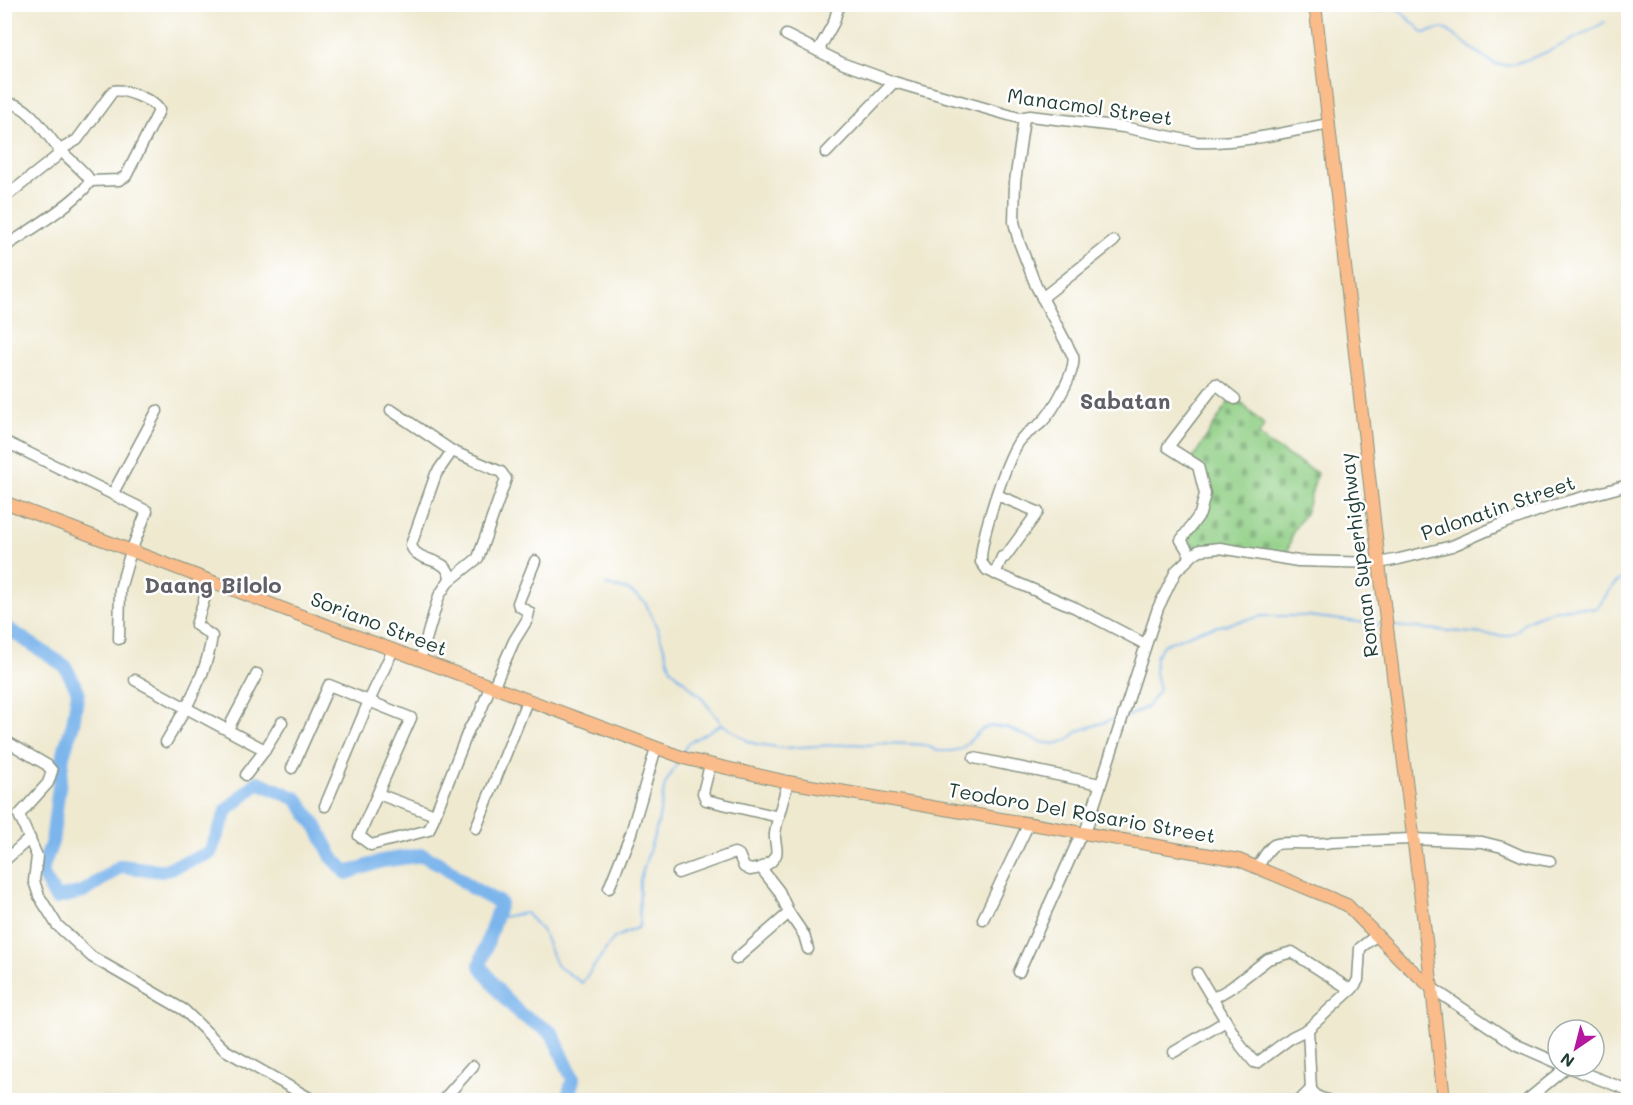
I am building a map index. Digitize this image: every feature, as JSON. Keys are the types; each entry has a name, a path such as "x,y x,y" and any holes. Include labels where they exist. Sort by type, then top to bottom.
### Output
{"main road":[{"name":"Roman Superhighway","path":"1315,4 1444,1101"},
{"name":"Soriano Street","path":"4,502 687,759"},
{"name":"Teodoro Del Rosario Street","path":"687,759 788,782 1233,859 1347,905 1432,988"}],"street":[{"path":"819,51 834,22 839,4"},
{"name":"Manacmol Street","path":"786,35 844,64 894,82 1024,118 1030,116 1123,127 1196,142 1267,135 1329,124"},
{"path":"826,153 894,82"},
{"path":"4,198 56,157 60,150 77,140 113,91 121,90 156,104 159,110 157,115 126,176 119,180 90,181"},
{"path":"4,108 10,104 20,106 43,128 60,150 90,181"},
{"path":"1024,118 1015,182 1014,222 1019,242 1042,298 1074,363 1048,415 1020,439 1016,446 997,495 980,560 985,569 1076,608 1145,644"},
{"path":"4,248 63,206 90,181"},
{"path":"1042,298 1114,242"},
{"path":"1019,972 1084,832 1145,644 1170,579 1191,556 1181,540 1200,514 1205,494 1198,466 1168,447 1216,384 1235,399"},
{"path":"391,410 452,451 501,472 506,481 478,558 450,580 439,596 420,660"},
{"path":"113,493 157,411"},
{"path":"4,441 147,511 131,551 120,589 119,639"},
{"path":"450,580 449,569 417,554 411,545 436,474 452,451"},
{"name":"Palonatin Street","path":"1191,556 1200,550 1220,548 1278,559 1379,562 1438,550 1527,514 1629,485"},
{"path":"995,574 1002,557 1005,557 1038,512 997,495"},
{"path":"292,768 329,685 411,718 359,836 371,845 429,830 469,729 480,713 491,687 529,617 529,612 518,603 535,561"},
{"path":"166,742 204,674 209,658 212,636 196,625 210,581"},
{"path":"325,806 393,650"},
{"path":"228,729 257,674"},
{"path":"135,680 265,750"},
{"path":"476,828 527,700"},
{"path":"246,775 282,722"},
{"path":"4,740 47,765 52,771 48,783 20,815 37,856 34,881 39,896 57,926 92,957 184,1010 225,1050 313,1101"},
{"path":"609,888 631,833 657,748"},
{"path":"974,758 1101,784"},
{"path":"710,765 703,793 706,800 779,817"},
{"path":"678,873 734,853 739,855 748,870 761,868 776,855 775,838 788,782"},
{"path":"378,794 435,815"},
{"path":"983,919 1029,823"},
{"path":"4,861 30,838"},
{"path":"1257,868 1275,844 1322,845 1332,842 1412,839 1490,843 1522,856 1550,861"},
{"path":"761,868 779,891 789,913 804,935 808,949"},
{"path":"736,959 789,913"},
{"path":"1197,973 1241,1046 1257,1063 1296,1034 1308,1029 1351,990 1358,980 1360,948 1377,935"},
{"path":"1212,999 1232,987 1268,959 1292,952 1351,990"},
{"path":"1432,988 1517,1045 1546,1058"},
{"path":"1174,1052 1226,1021"},
{"path":"1308,1029 1311,1089 1315,1095 1327,1101"},
{"path":"442,1101 473,1066"},
{"path":"1527,1101 1550,1078"},
{"path":"1597,1078 1629,1090"},
{"path":"1300,1101 1311,1089"}],"green space":[{"path":"1233,395 1264,425 1259,435 1269,444 1317,473 1306,512 1293,531 1287,555 1248,550 1191,553 1182,540 1208,496 1191,461"}],"waterway":[{"path":"1365,4 1375,12 1395,6 1424,33 1443,28 1491,62 1505,65 1534,57 1605,22"},
{"path":"1392,626 1506,636 1518,630 1529,620 1554,610 1579,607 1596,609 1613,586 1628,577"},
{"path":"606,585 628,590 645,602 658,630 671,669 701,697 722,724 756,744 784,748 878,743 912,744 925,745 938,751 951,751 961,749 982,729 991,726 1007,728 1041,742 1054,744 1068,740 1078,731 1117,718"},
{"path":"1126,717 1147,707 1159,690 1155,673 1156,657 1163,645 1201,630 1263,616 1308,616 1384,625"},
{"path":"4,626 65,666 78,691 73,724 63,755 52,842 41,872 56,898 83,892 121,866 162,871 210,853 227,810 258,782 297,799 318,829 332,857 347,873 382,861 422,855 444,866 472,888 500,903 480,965 500,993 520,1014 552,1033 573,1079 567,1100"},
{"path":"682,754 688,743 722,724"},
{"path":"496,918 526,913 542,930 556,965 582,983 614,938 639,927 640,880 658,823 665,784 678,762"}],"district":[{"name":"Sabatan","path":"1125,401"},
{"name":"Daang Bilolo","path":"213,585"}]}
